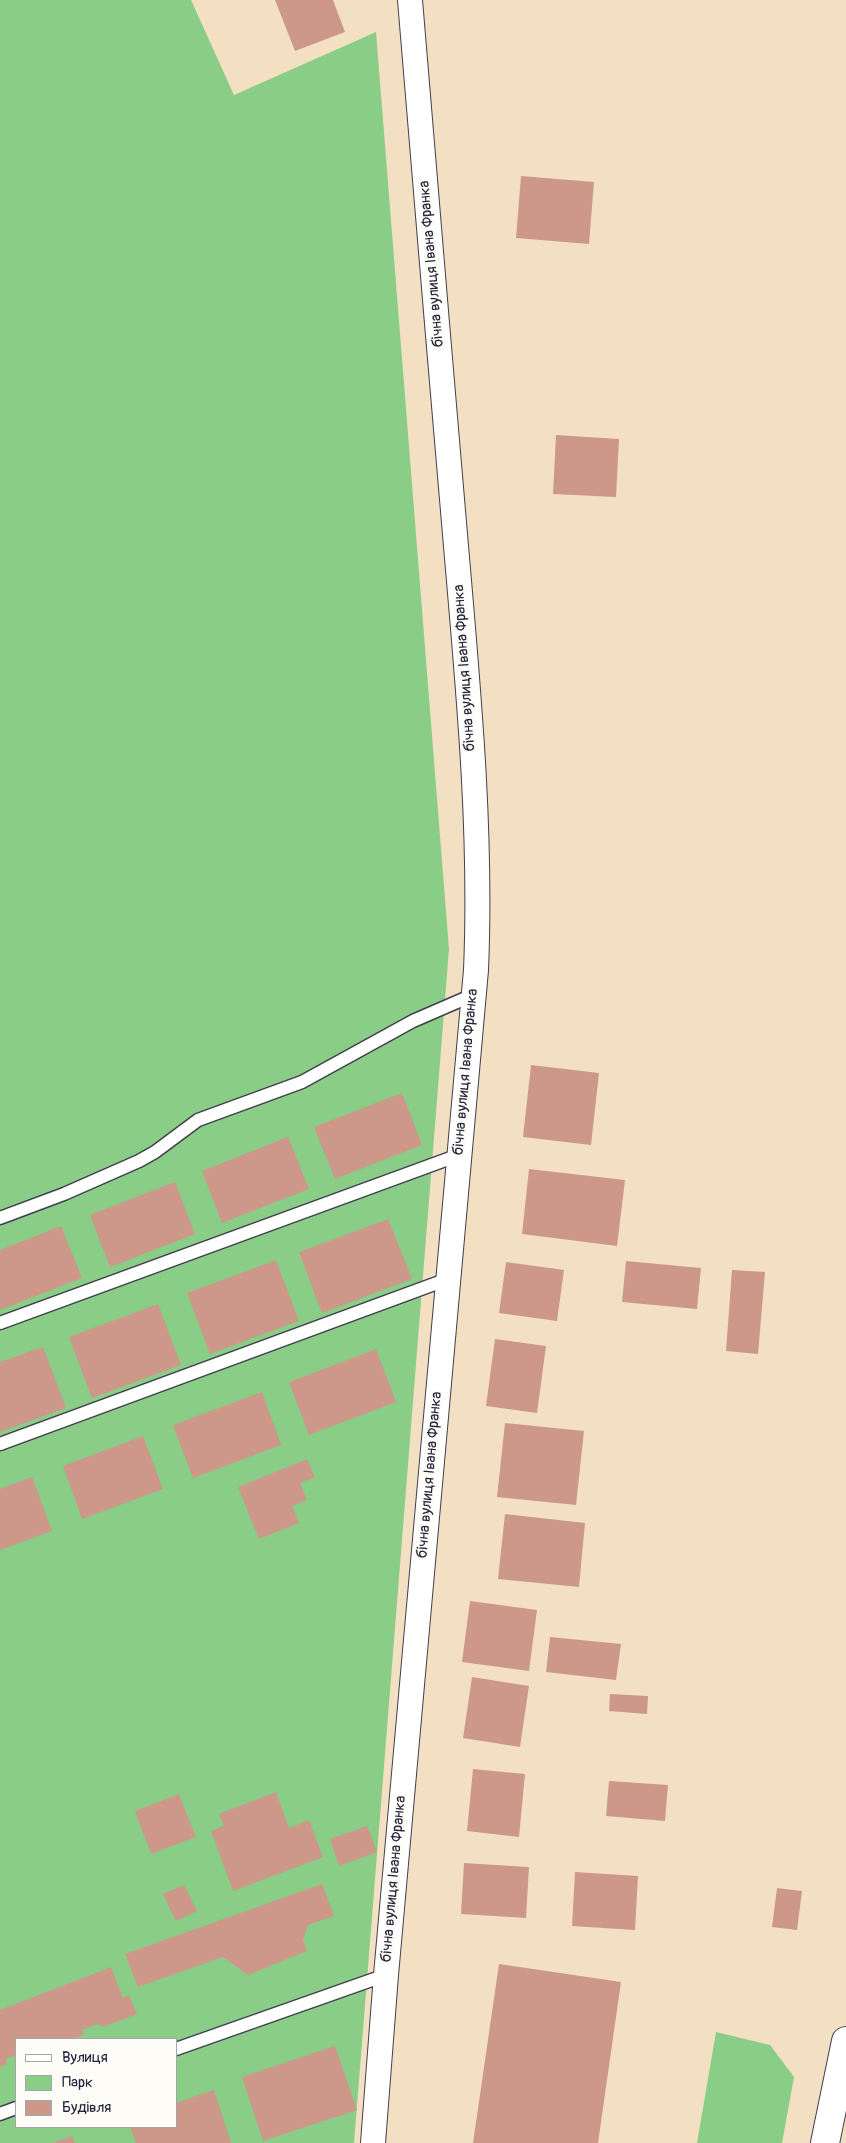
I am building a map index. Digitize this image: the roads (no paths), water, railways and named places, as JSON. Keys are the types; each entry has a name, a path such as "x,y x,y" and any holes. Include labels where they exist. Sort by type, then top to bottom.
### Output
{"highway":[{"path":"825,2143 846,2041"}],"street":[{"name":"бічна вулиця Івана Франка","path":"373,2143 386,1974 473,995 478,917 479,859 463,628 410,0"}],"lane":[{"path":"0,1218 64,1194 139,1161 155,1152 198,1120 302,1082 413,1021 473,995"},
{"path":"0,1323 459,1155"},
{"path":"0,1444 448,1279"},
{"path":"178,2048 386,1974"},
{"path":"0,2114 15,2108"}]}
